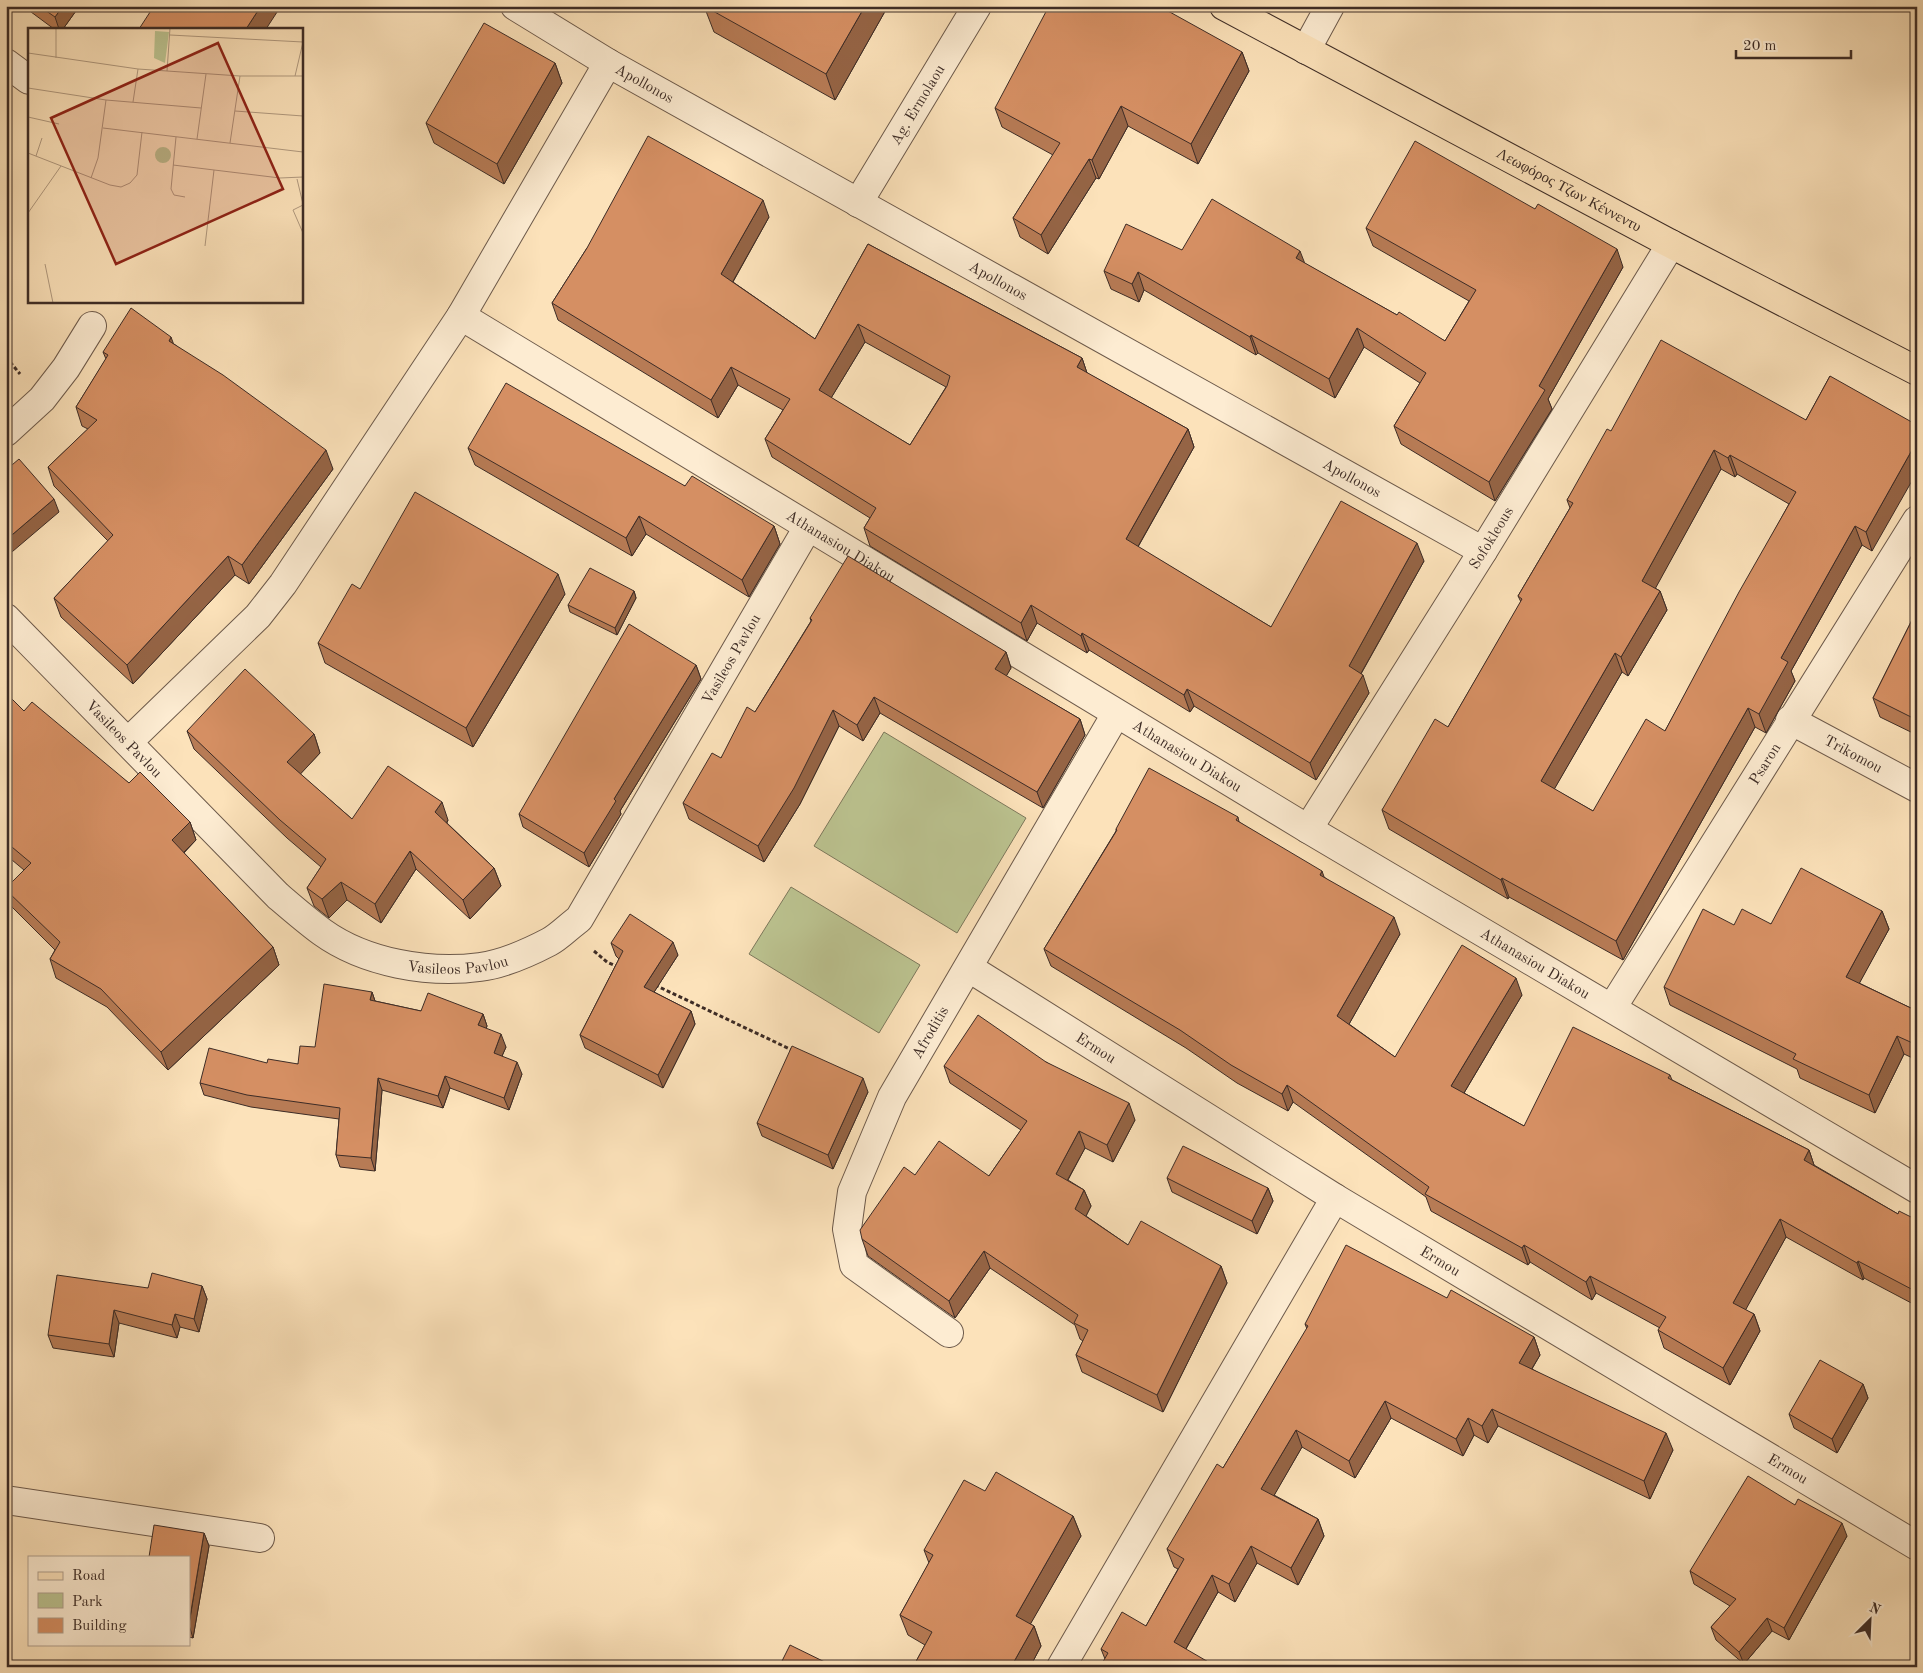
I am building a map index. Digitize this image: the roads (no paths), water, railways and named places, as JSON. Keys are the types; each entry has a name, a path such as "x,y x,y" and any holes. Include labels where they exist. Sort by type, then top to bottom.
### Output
{"main road":[{"name":"Λεωφόρος Τζων Κέννεντυ","path":"1224,6 1671,244 1917,371"}],"street":[{"name":"Apollonos","path":"515,6 608,63 1483,552"},
{"name":"Ag. Ermolaou","path":"858,203 977,6"},
{"path":"1306,50 1330,6"},
{"path":"6,63 28,79"},
{"path":"128,742 263,610 283,584 461,316 608,63"},
{"name":"Sofokleous","path":"1308,829 1483,552 1671,244"},
{"name":"Athanasiou Diakou","path":"461,316 808,528 1308,829 1917,1188"},
{"path":"6,432 42,399 66,368 92,326"},
{"name":"Psaron","path":"1612,1008 1790,720 1917,520"},
{"name":"Vasileos Pavlou","path":"6,618 278,896 323,933 355,950 384,960 436,968 481,967 516,957 551,941 579,919 808,528"},
{"name":"Afroditis","path":"949,1333 854,1265 847,1229 852,1192 892,1097 970,968 1116,714"},
{"name":"Trikomou","path":"1790,720 1917,788"},
{"name":"Ermou","path":"970,968 1336,1198 1917,1546"},
{"path":"1061,1667 1336,1198"},
{"path":"6,1500 260,1538"}]}
